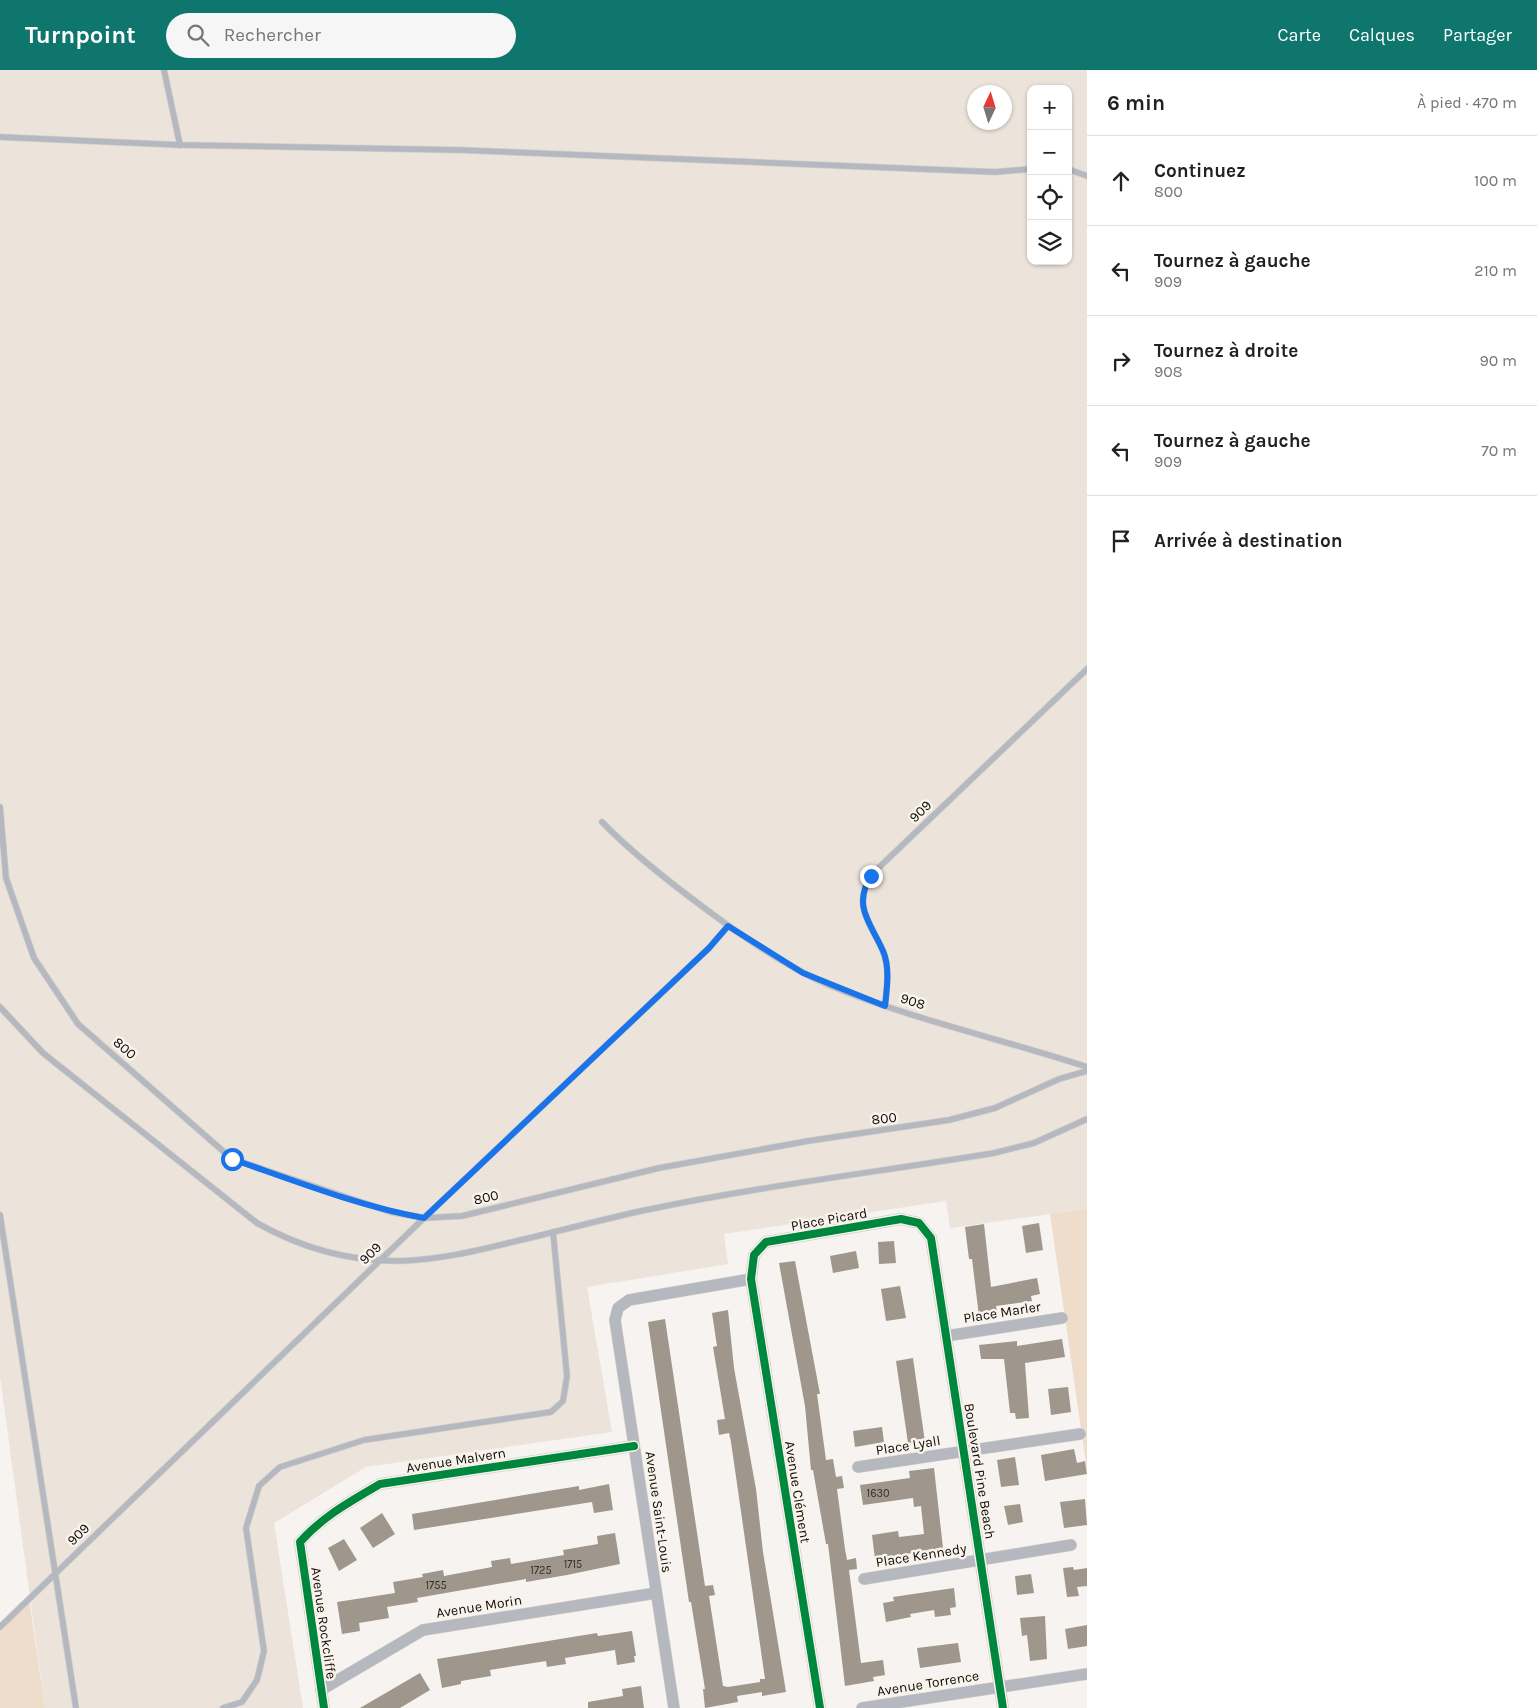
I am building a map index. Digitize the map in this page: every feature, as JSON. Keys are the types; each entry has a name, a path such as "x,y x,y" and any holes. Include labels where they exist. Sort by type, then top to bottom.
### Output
{"street":[{"name":"Place Picard","path":"752,1280 754,1255 766,1242 901,1219 919,1222 932,1238"},
{"name":"Boulevard Pine Beach","path":"932,1238 1003,1708"},
{"name":"Avenue Saint-Louis","path":"674,1708 615,1320 618,1308 629,1300 752,1280"},
{"name":"Avenue Clément","path":"752,1280 820,1708"},
{"name":"Place Marler","path":"946,1336 1062,1318"},
{"name":"Place Lyall","path":"858,1467 1080,1434"},
{"name":"Avenue Malvern","path":"300,1542 316,1525 346,1503 380,1484 634,1446"},
{"name":"Avenue Rockcliffe","path":"300,1542 324,1708"},
{"name":"Place Kennedy","path":"864,1579 1071,1545"},
{"name":"Avenue Morin","path":"321,1690 423,1630 656,1593"},
{"name":"Avenue Torrence","path":"862,1708 1087,1674"}],"lane":[{"path":"164,70 180,145"},
{"path":"0,137 180,145 459,150 994,172 1027,169"},
{"path":"1072,170 1087,176"},
{"name":"909","path":"885,1006 887,966 883,951 872,932 864,910 861,899 863,888 871,876 1087,669"},
{"name":"800","path":"0,807 6,878 34,958 78,1024 232,1159 346,1199 390,1212 424,1218 462,1216 659,1168 750,1150 968,1116 1009,1102 1070,1075 1087,1071"},
{"name":"908","path":"602,822 643,860 728,926 803,973 885,1006 1087,1067"},
{"name":"909","path":"0,1627 424,1218 709,948 728,926"},
{"path":"0,1007 43,1053 257,1223 290,1241 313,1249 380,1261 456,1256 680,1204 1016,1148 1057,1134 1087,1119"},
{"path":"0,1215 76,1708"},
{"path":"223,1708 242,1702 257,1680 264,1651 246,1528 259,1486 280,1467 364,1440 551,1412 563,1401 568,1376 553,1232"}],"shaded area":[{"path":"0,70 1087,70 1087,1209 950,1228 946,1201 724,1234 728,1264 587,1287 612,1432 366,1467 274,1523 303,1708 45,1708 0,1376"},
{"path":"1087,1209 1087,1470 1050,1214"},
{"path":"29,1599 45,1708 0,1708 0,1627"}],"building":[{"path":"1039,1223 1043,1250 1026,1253 1022,1226"},
{"path":"984,1224 991,1287 1037,1278 1040,1294 1031,1296 1032,1301 996,1306 997,1313 979,1316 972,1259 969,1259 965,1227"},
{"path":"894,1241 896,1263 879,1264 878,1242"},
{"path":"856,1251 859,1268 833,1273 830,1256"},
{"path":"795,1261 820,1394 817,1394 826,1460 833,1459 836,1477 842,1476 844,1488 837,1489 845,1549 847,1560 856,1558 857,1569 849,1570 861,1663 883,1660 885,1675 873,1677 874,1681 845,1686 828,1544 826,1544 813,1470 811,1470 805,1406 779,1263"},
{"path":"900,1286 906,1318 886,1321 881,1289"},
{"path":"728,1310 734,1368 756,1489 763,1552 786,1692 762,1696 762,1692 737,1696 738,1702 705,1708 703,1689 705,1689 691,1602 689,1602 648,1322 665,1319 705,1586 713,1585 715,1595 709,1596 723,1686 728,1687 760,1682 760,1679 765,1679 731,1442 729,1433 719,1435 717,1420 725,1419 713,1347 717,1346 712,1313"},
{"path":"1062,1339 1065,1357 1025,1363 1029,1418 1016,1419 1015,1413 1010,1413 1004,1359 981,1359 979,1345 1017,1341 1017,1346"},
{"path":"913,1358 925,1442 908,1443 896,1361"},
{"path":"1068,1387 1071,1412 1051,1415 1048,1389"},
{"path":"882,1427 884,1442 855,1447 853,1431"},
{"path":"1074,1449 1077,1463 1085,1461 1087,1474 1045,1481 1041,1455"},
{"path":"1015,1457 1019,1485 1001,1487 997,1460"},
{"path":"934,1468 943,1548 875,1559 872,1535 898,1531 899,1537 924,1534 921,1506 914,1507 913,1498 863,1505 860,1485 910,1478 909,1471"},
{"path":"609,1484 613,1510 594,1513 592,1502 414,1530 412,1514 579,1486 579,1490"},
{"path":"1085,1499 1087,1525 1064,1528 1060,1502"},
{"path":"1020,1504 1023,1522 1008,1525 1004,1506"},
{"path":"382,1513 395,1534 373,1548 360,1528"},
{"path":"615,1533 620,1564 526,1582 526,1579 417,1598 418,1602 387,1607 389,1618 359,1623 360,1631 342,1634 337,1602 395,1593 393,1582 423,1577 422,1574 443,1570 444,1576 492,1567 491,1561 510,1558 511,1564 564,1555 563,1550 598,1544 597,1536"},
{"path":"344,1539 357,1560 339,1571 328,1548"},
{"path":"1073,1567 1074,1570 1087,1568 1087,1586 1077,1587 1079,1596 1067,1597 1063,1568"},
{"path":"1031,1574 1034,1593 1017,1595 1015,1576"},
{"path":"954,1588 956,1607 950,1608 951,1615 935,1617 934,1610 910,1614 911,1617 886,1622 883,1603 894,1601 893,1597"},
{"path":"1045,1616 1047,1659 1030,1661 1027,1635 1022,1636 1020,1618"},
{"path":"1087,1625 1087,1646 1068,1649 1065,1629"},
{"path":"632,1631 636,1656 634,1656 635,1662 617,1665 615,1650 565,1658 566,1664 547,1667 546,1661 490,1670 491,1676 461,1681 461,1684 442,1688 437,1659 597,1633 598,1636"},
{"path":"958,1643 961,1662 920,1668 917,1648"},
{"path":"420,1673 430,1690 400,1708 360,1708"},
{"path":"641,1686 644,1708 588,1708 588,1702 623,1696 622,1689"}],"cycle path":[{"path":"820,1708 751,1279 754,1255 766,1242 901,1219 919,1223 931,1238 1003,1708"},
{"path":"324,1708 300,1542 318,1524 380,1484 634,1446"}],"route":[{"path":"232,1159 346,1199 390,1212 424,1218 709,948 728,926 758,947 803,973 885,1006 887,966 883,951 872,932 861,899 863,888 871,876"}]}
